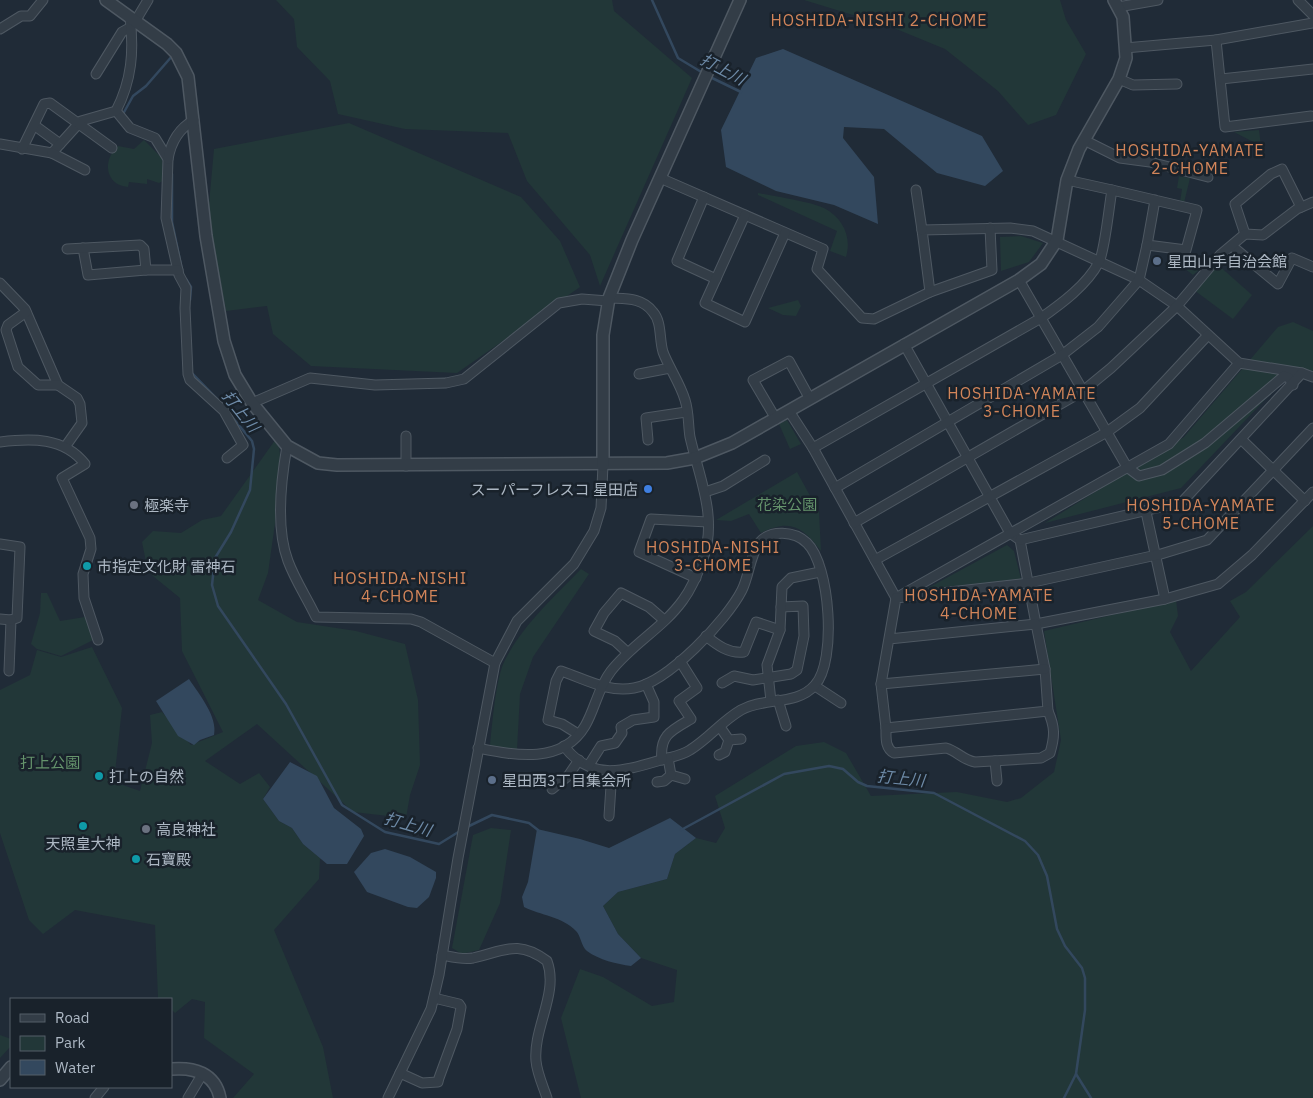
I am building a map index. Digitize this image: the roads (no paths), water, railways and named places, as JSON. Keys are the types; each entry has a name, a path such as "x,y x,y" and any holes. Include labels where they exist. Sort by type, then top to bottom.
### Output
{"street":[{"path":"0,29 21,16 30,16 42,0"},
{"path":"106,0 132,21 167,44 183,66 188,77 206,236 224,341 235,375 252,403 287,446 318,463 406,466 603,465 667,463 695,458 732,443 776,419 904,344 1019,280 1041,264 1057,240 1067,180 1084,140 1119,79 1126,58 1123,17 1116,3 1158,0"},
{"path":"96,74 122,32 148,0"},
{"path":"388,1098 426,1020 434,998 495,663 517,621 574,564 594,531 601,508 603,465 603,335 608,300 660,178 740,0"},
{"path":"1298,0 1313,14"},
{"path":"52,153 81,121 116,112 126,93 131,72 132,21"},
{"path":"1125,48 1216,40 1313,23"},
{"path":"1216,40 1225,127 1313,117"},
{"path":"1221,79 1313,69"},
{"path":"1119,79 1133,84 1165,89 1177,84"},
{"path":"22,150 44,104 50,103 112,148"},
{"path":"116,112 130,128 155,138 168,160"},
{"path":"194,120 185,125 176,134 168,160 166,218 178,270 186,288 185,308 190,380 224,411 243,446 227,458"},
{"path":"34,125 60,144"},
{"path":"1084,140 1120,158 1150,162 1208,177"},
{"path":"0,144 22,150 52,153 85,170"},
{"path":"1245,234 1236,204 1271,174 1282,169 1301,207"},
{"path":"660,178 823,249 817,269 862,318 874,319 930,292 992,270 990,228"},
{"path":"1067,180 1197,210 1186,250 1147,245"},
{"path":"916,190 930,292"},
{"path":"813,448 1041,318 1060,304 1099,262 1112,190"},
{"path":"704,197 677,261 716,279"},
{"path":"835,488 1062,355 1098,327 1139,280 1155,200"},
{"path":"854,523 967,456 1083,391 1111,368 1177,306 1200,277 1245,234 1263,235 1301,207 1313,202"},
{"path":"745,215 705,303 745,322 785,233"},
{"path":"922,230 990,228 1034,231 1057,240 1139,280 1177,306 1240,363 1302,373 1313,377"},
{"path":"67,248 140,245 144,248 146,270"},
{"path":"1232,246 1278,284 1292,258 1313,267"},
{"path":"83,248 88,275 146,270 178,270"},
{"path":"1019,280 1130,472 1139,476 1162,470 1204,443 1284,376 1289,378 1293,385"},
{"path":"0,283 26,312 58,385 77,398 82,423 65,447"},
{"path":"252,403 310,378 375,385 446,383 464,379 559,303 582,299 639,300 653,311 657,318 663,351 685,401 695,458 705,492 708,522 704,557 696,578 683,600 664,620 627,652 602,686 585,726 564,746 546,753 527,756 478,748"},
{"path":"26,312 8,325 6,330 18,367 38,386 58,385"},
{"path":"875,560 1106,432 1140,408 1208,335"},
{"path":"789,411 813,448 896,598 881,684 886,743 890,750 894,753 946,748 953,750 967,761 1041,758 1050,753 1055,732 1048,711 1046,668 1020,540 1010,533 904,344"},
{"path":"776,419 754,380 789,361 810,399"},
{"path":"896,598 1169,444 1240,363"},
{"path":"639,374 670,368"},
{"path":"1020,540 1146,512 1182,502 1242,440 1302,373"},
{"path":"648,440 646,418 686,412"},
{"path":"896,598 1029,583 1155,555 1207,540 1313,428"},
{"path":"406,436 406,466"},
{"path":"0,442 30,440 65,447 73,450 85,464 62,478 90,538 91,549 84,574 84,598 98,640"},
{"path":"1242,440 1305,501"},
{"path":"287,446 282,474 283,545 288,562 316,616 411,619 421,622 495,663"},
{"path":"705,492 722,486 765,460"},
{"path":"889,639 1036,624 1165,599 1218,584 1252,556 1313,492"},
{"path":"1146,512 1165,599"},
{"path":"696,578 639,552 652,519 708,522"},
{"path":"564,746 572,756 600,770 633,770 688,752 741,710 762,702 803,695 815,686 824,666 829,616 820,572 807,542 788,534 770,534 759,543 753,556 749,576 735,603 706,636 680,661 646,684 616,690 561,672 556,681 548,720 562,724 578,734"},
{"path":"0,544 20,547 17,618 0,620"},
{"path":"786,726 767,677 769,656 780,630 780,592 785,582 800,575 820,572"},
{"path":"627,652 615,641 594,631 604,613 621,593 649,607 664,620"},
{"path":"722,682 734,676 753,680 791,674 799,666 804,636 803,606 781,607"},
{"path":"9,671 11,620"},
{"path":"706,636 720,646 738,653 744,652 756,622 780,630"},
{"path":"671,775 660,748 663,740 673,729 691,719 680,701 697,688 680,661"},
{"path":"881,684 1046,668"},
{"path":"590,765 601,746 615,743 622,734 621,727 633,720 654,717 654,702 646,684"},
{"path":"815,686 841,702"},
{"path":"886,728 1048,711"},
{"path":"720,726 729,740"},
{"path":"729,740 741,739"},
{"path":"720,755 725,752 729,740"},
{"path":"552,789 568,776 579,760"},
{"path":"995,761 997,781"},
{"path":"609,816 612,771"},
{"path":"671,775 685,779"},
{"path":"657,782 664,781 671,775"},
{"path":"442,956 472,958 502,948 514,948 528,950 547,961 551,980 537,1044 536,1060 546,1098"},
{"path":"400,1073 422,1082 438,1082 457,1029 461,1006 434,998"},
{"path":"0,1080 10,1068"},
{"path":"172,1069 191,1068 203,1073 213,1080 220,1098"},
{"path":"188,1098 203,1073"},
{"path":"95,1098 103,1088"}],"water":[{"path":"783,49 982,136 1003,171 985,186 937,173 884,129 844,127 843,138 874,177 878,224 834,205 776,191 726,167 721,130 756,58"},
{"path":"189,679 207,706 214,728 214,735 200,740 194,745 178,736 156,701"},
{"path":"290,762 317,776 334,808 361,829 364,836 347,864 327,864 303,844 292,828 279,821 263,799"},
{"path":"670,818 696,838 675,854 667,879 618,892 603,906 618,934 641,958 631,966 597,957 585,949 578,933 571,926 558,919 524,907 522,897 528,882 537,829 609,848"},
{"path":"385,849 410,857 436,872 436,878 429,897 417,908 408,907 367,892 354,872 371,853"}],"waterway":[{"name":"打上川","path":"652,0 678,58 703,73"},
{"name":"打上川","path":"123,114 133,96 146,86 173,55"},
{"name":"打上川","path":"710,77 741,92"},
{"name":"打上川","path":"172,174 172,222 182,270"},
{"name":"打上川","path":"186,279 191,287 190,300"},
{"name":"打上川","path":"192,373 219,401"},
{"name":"打上川","path":"232,417 252,441 254,449 250,490 231,532 215,558 212,585 218,606 286,704 342,805 385,832 439,844 460,831"},
{"name":"打上川","path":"681,830 784,774 829,766 843,769 858,782 867,786 934,793 1025,841 1038,855 1047,876 1057,929 1065,946 1082,968 1085,978 1085,1010 1076,1074 1064,1098"},
{"name":"打上川","path":"467,827 492,815 529,823 538,830"},
{"path":"1076,1074 1091,1098"}],"place":[{"name":"星田山手自治会館","path":"1157,261"},
{"name":"スーパーフレスコ 星田店","path":"648,489"},
{"name":"極楽寺","path":"134,505"},
{"name":"市指定文化財 雷神石","path":"87,566"},
{"name":"打上の自然","path":"99,776"},
{"name":"星田西3丁目集会所","path":"492,780"},
{"name":"天照皇大神","path":"83,826"},
{"name":"高良神社","path":"146,829"},
{"name":"石寶殿","path":"136,859"}],"district":[{"name":"HOSHIDA-NISHI 2-CHOME","path":"879,20"},
{"name":"HOSHIDA-YAMATE 2-CHOME","path":"1190,159"},
{"name":"HOSHIDA-YAMATE 3-CHOME","path":"1022,402"},
{"name":"HOSHIDA-YAMATE 5-CHOME","path":"1201,514"},
{"name":"HOSHIDA-NISHI 3-CHOME","path":"713,556"},
{"name":"HOSHIDA-NISHI 4-CHOME","path":"400,587"},
{"name":"HOSHIDA-YAMATE 4-CHOME","path":"979,604"}],"park label":[{"name":"花染公園","path":"787,504"},
{"name":"打上公園","path":"50,762"}]}
